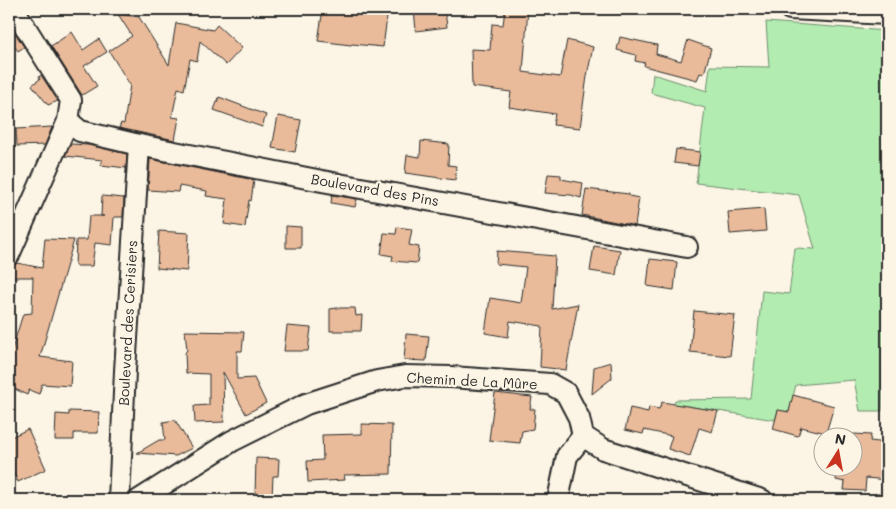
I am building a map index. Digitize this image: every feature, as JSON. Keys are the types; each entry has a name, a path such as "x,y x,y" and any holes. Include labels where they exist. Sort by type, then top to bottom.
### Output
{"street":[{"path":"9,254 68,120 71,100 14,9"},
{"path":"790,9 887,14"},
{"name":"Boulevard des Pins","path":"68,120 80,131 139,145 322,181 687,247"},
{"name":"Boulevard des Cerisiers","path":"119,500 139,145"},
{"name":"Chemin de La Mûre","path":"139,500 232,441 306,404 377,381 405,376 451,377 550,384 566,393 579,418 584,436"},
{"path":"558,500 567,456 584,436 603,449 762,500"}],"green space":[{"path":"766,22 887,31 887,239 885,239 882,411 860,411 854,380 796,385 789,412 778,410 775,420 674,404 675,400 751,399 762,291 789,294 795,248 815,249 799,195 696,183 705,108 651,93 653,74 707,91 710,66 769,67"}],"building":[{"path":"323,9 388,10 383,47 318,41"},
{"path":"414,9 445,10 447,27 416,31"},
{"path":"505,9 528,9 523,72 560,77 567,40 593,47 580,128 553,125 555,114 509,107 511,92 472,87 471,49 490,50 492,24 503,25"},
{"path":"118,14 139,17 169,65 176,23 213,30 217,25 242,48 226,65 200,41 197,61 190,59 184,90 178,88 172,117 179,118 175,140 119,128 121,123 124,124 130,85 109,51 132,36"},
{"path":"9,23 24,47 18,51 9,39"},
{"path":"72,32 83,50 99,39 107,52 84,66 97,86 82,95 51,46"},
{"path":"620,37 657,45 656,54 681,61 688,40 711,48 704,74 700,73 697,80 644,66 645,63 635,61 636,55 617,50"},
{"path":"41,75 58,101 48,105 32,85 40,79"},
{"path":"219,97 266,115 262,127 214,110"},
{"path":"278,116 301,120 295,152 272,148"},
{"path":"52,127 45,145 17,146 16,129"},
{"path":"421,141 449,144 448,165 456,166 455,180 405,173 407,155 420,157"},
{"path":"71,144 88,145 127,154 126,168 101,165 102,160 65,156"},
{"path":"676,149 700,152 698,166 674,163"},
{"path":"150,159 254,180 245,227 224,224 227,199 206,196 207,191 179,186 178,192 148,190"},
{"path":"548,174 561,175 561,179 583,183 581,198 571,195 545,193"},
{"path":"586,189 629,194 629,196 639,198 635,226 582,215"},
{"path":"332,195 357,199 355,207 331,203"},
{"path":"102,196 124,198 123,217 114,217 112,245 95,243 92,266 75,266 76,240 87,240 89,216 101,216"},
{"path":"764,209 766,231 730,234 728,212"},
{"path":"286,226 301,227 301,248 286,248"},
{"path":"397,227 412,229 409,245 419,247 417,263 392,261 393,256 381,254 384,233 396,234"},
{"path":"159,231 189,233 187,271 157,268"},
{"path":"45,239 74,240 40,357 72,361 70,386 42,384 39,394 29,390 27,395 9,386 9,359 23,314 32,313 33,277 9,277 9,270 17,263 42,268"},
{"path":"594,246 620,250 616,275 590,271"},
{"path":"497,251 555,256 552,309 578,304 566,370 540,367 542,326 510,321 508,337 485,333 490,298 521,303 526,267 496,264"},
{"path":"650,259 677,262 674,290 647,286"},
{"path":"355,308 356,316 362,315 361,331 330,331 330,309"},
{"path":"694,311 735,315 730,356 690,352"},
{"path":"287,326 311,328 308,351 284,351"},
{"path":"185,331 244,332 242,351 237,351 237,379 254,378 266,403 246,414 223,372 224,422 195,423 194,406 209,405 209,374 186,373 185,353 187,350"},
{"path":"406,334 429,336 426,361 404,360"},
{"path":"611,362 612,378 592,394 594,367"},
{"path":"495,393 532,397 530,409 535,409 533,429 522,431 520,443 489,440"},
{"path":"793,395 834,406 828,426 814,426 814,430 801,427 798,436 773,429 778,410 789,412"},
{"path":"662,402 718,411 712,432 699,428 690,456 668,449 672,436 644,430 643,434 625,430 630,408 648,412 649,407 659,409"},
{"path":"69,411 99,412 98,433 74,433 74,440 55,440 56,414 69,415"},
{"path":"175,420 192,448 176,456 137,453 159,440 165,440 163,422"},
{"path":"362,424 392,425 391,474 344,475 345,480 308,482 307,461 323,460 322,435 362,434"},
{"path":"28,429 46,469 18,482 9,463 9,438"},
{"path":"864,435 871,435 870,441 887,443 887,480 866,478 865,491 844,490 845,482 836,480 836,476 864,476"},
{"path":"256,458 279,459 278,476 273,476 272,497 255,496"}]}
